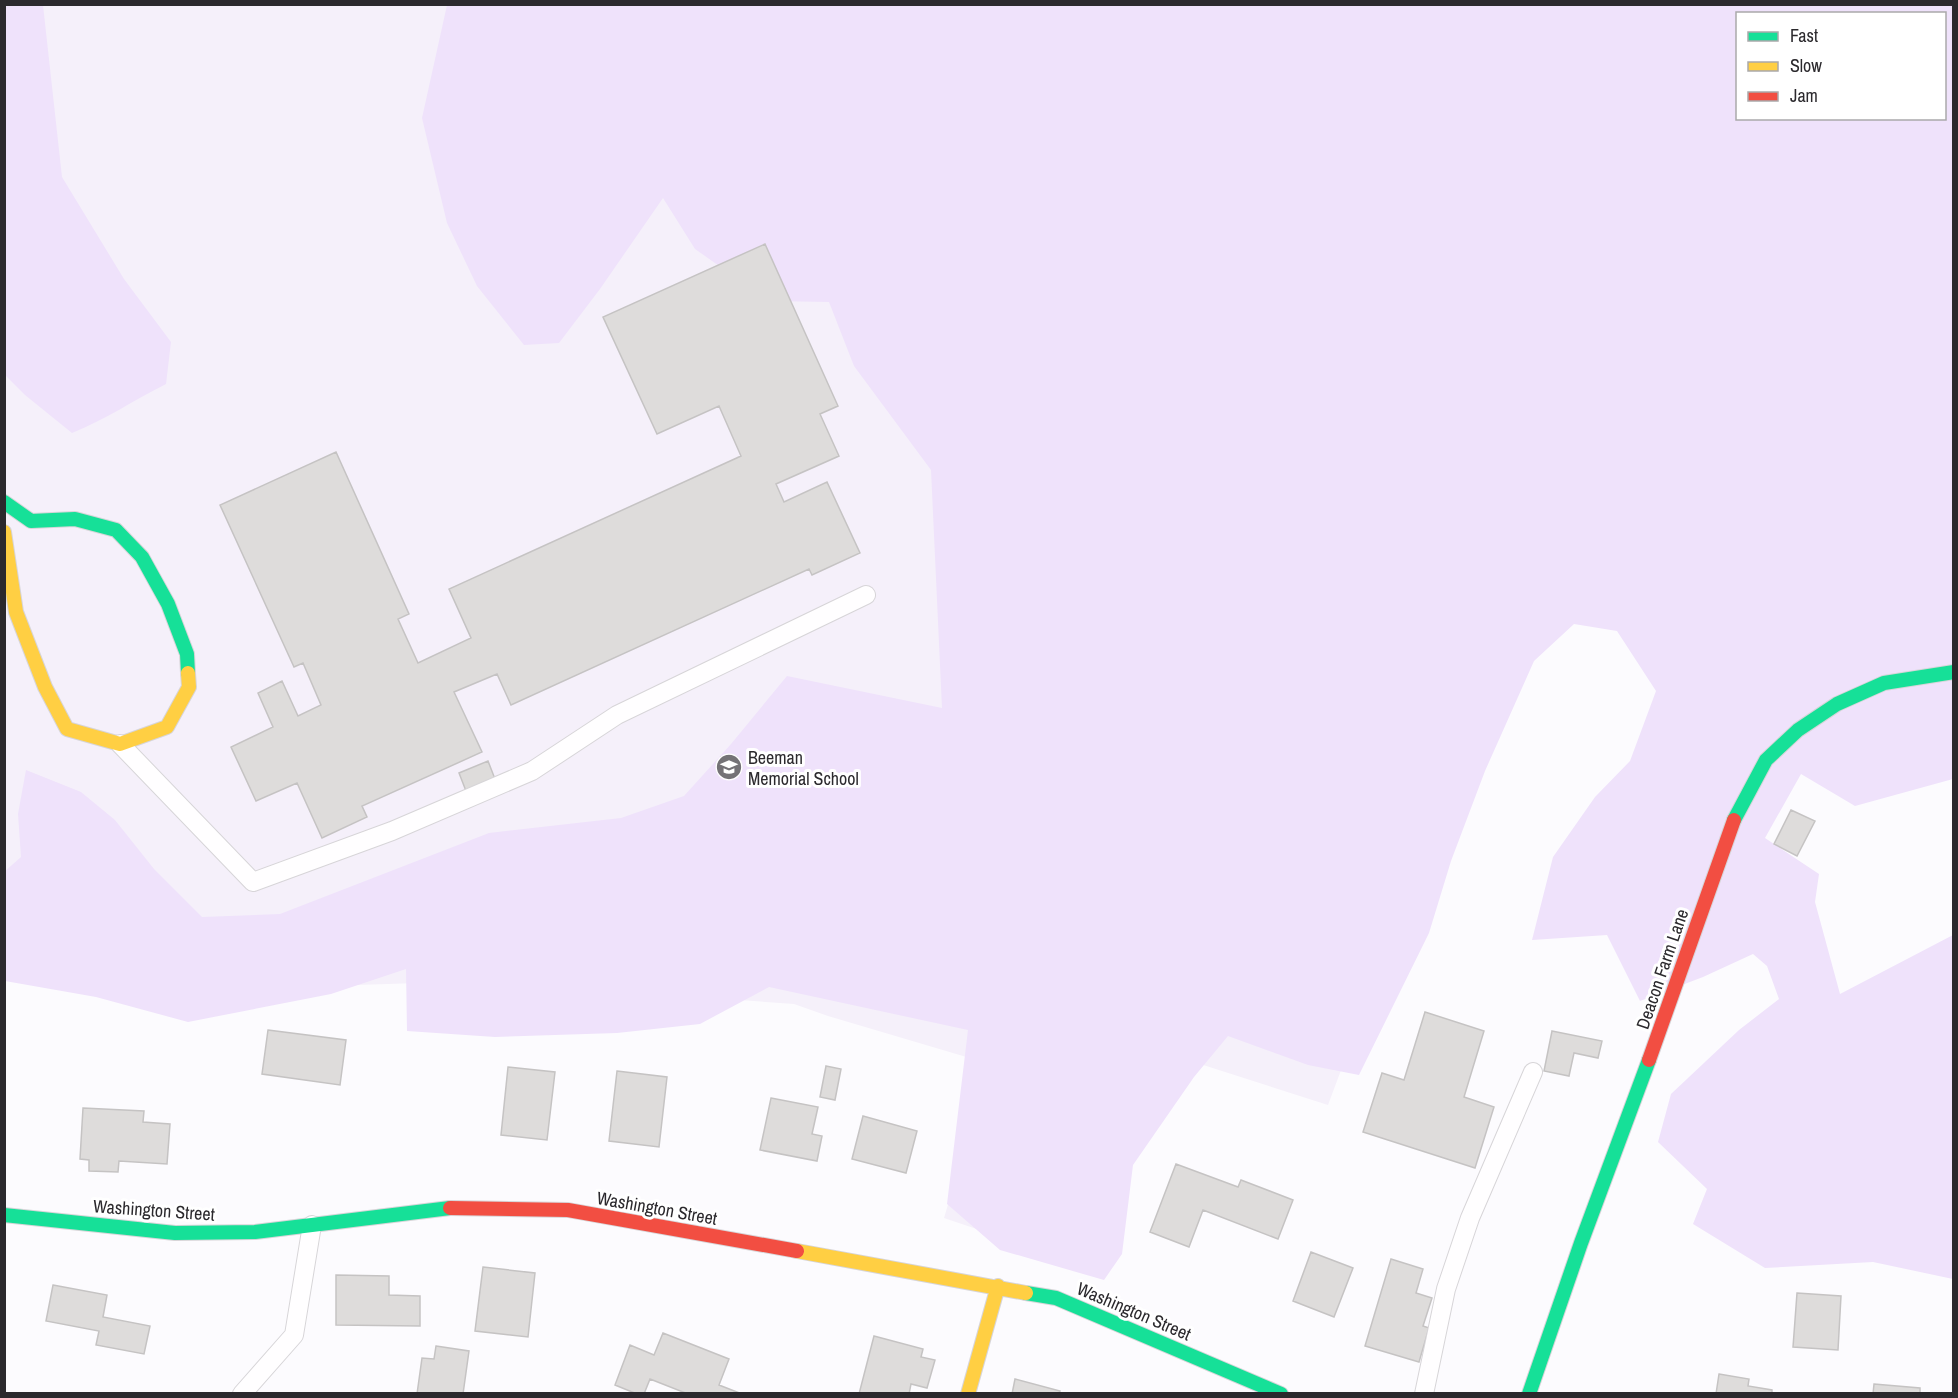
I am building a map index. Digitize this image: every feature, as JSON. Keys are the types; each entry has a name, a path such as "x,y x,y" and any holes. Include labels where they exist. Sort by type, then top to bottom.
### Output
{"street":[{"path":"4,502 31,521 75,519 116,530 141,557 168,604 187,654 189,687 167,727 120,744 67,729 45,687 16,612 4,532"},
{"name":"Deacon Farm Lane","path":"1529,1394 1734,819 1766,760 1798,730 1836,705 1884,683 1953,672"},
{"name":"Washington Street","path":"4,1215 176,1233 255,1232 459,1207 568,1210 1056,1298 1281,1394"},
{"path":"968,1394 998,1286"}],"lane":[{"path":"120,744 253,882 392,831 531,771 617,715 866,595"},
{"path":"1424,1394 1446,1289 1463,1238 1533,1072"},
{"path":"242,1394 294,1335 312,1225"}],"shaded area":[{"name":"Beeman Memorial School","path":"4,5 1816,5 1736,12 1737,120 1522,585 1328,1105 1172,1055 1095,1269 944,1218 990,1064 794,1004 482,981 227,989 5,948"},
{"path":"4,5 43,5 62,177 124,279 171,342 166,384 72,433 25,395 5,375"},
{"name":"Beeman Memorial School","path":"447,5 1953,5 1953,779 1855,806 1801,774 1765,838 1819,874 1815,902 1840,994 1953,935 1953,1279 1873,1262 1765,1268 1693,1224 1707,1189 1658,1142 1671,1094 1739,1030 1779,999 1767,966 1753,954 1703,977 1640,1001 1607,935 1532,940 1553,857 1595,797 1630,761 1656,691 1617,631 1574,624 1534,661 1485,771 1451,861 1429,933 1359,1075 1308,1065 1228,1036 1194,1077 1133,1165 1122,1254 1104,1280 1000,1250 947,1204 968,1030 769,987 700,1024 617,1033 495,1037 407,1031 406,969 331,994 188,1022 96,997 5,981 4,872 21,857 18,814 26,770 81,792 115,820 154,869 202,917 280,914 489,833 621,818 684,796 787,676 942,708 931,470 854,366 829,302 769,301 695,249 663,198 600,289 559,343 524,345 477,286 447,223 422,118"}],"building":[{"path":"765,244 838,406 820,414 839,456 776,484 784,502 827,482 860,553 812,575 809,569 511,705 497,674 454,692 482,752 362,806 367,817 322,838 297,783 256,801 231,747 273,727 258,693 282,681 298,716 321,705 303,663 294,667 220,505 336,452 409,614 398,619 418,663 471,638 449,589 741,456 719,406 657,434 603,317"},
{"path":"488,761 495,779 466,791 459,773"},
{"path":"1791,810 1815,821 1797,856 1774,844"},
{"path":"1425,1012 1484,1031 1464,1097 1494,1107 1475,1168 1363,1132 1382,1073 1404,1080"},
{"path":"268,1030 346,1040 340,1085 262,1074"},
{"path":"1552,1031 1602,1041 1598,1058 1574,1053 1569,1076 1544,1071"},
{"path":"826,1066 841,1069 835,1100 820,1097"},
{"path":"508,1067 555,1072 547,1140 501,1135"},
{"path":"617,1071 667,1077 659,1147 609,1141"},
{"path":"771,1098 818,1107 812,1134 822,1136 817,1161 760,1150"},
{"path":"83,1108 144,1111 143,1122 170,1124 167,1164 119,1161 118,1172 89,1171 89,1160 80,1159"},
{"path":"863,1116 917,1131 906,1173 852,1159"},
{"path":"1176,1164 1238,1187 1241,1180 1293,1200 1278,1239 1203,1210 1189,1247 1150,1232"},
{"path":"1311,1252 1353,1268 1334,1317 1293,1301"},
{"path":"1391,1259 1423,1269 1416,1293 1432,1298 1423,1326 1429,1328 1419,1362 1365,1346"},
{"path":"483,1267 535,1273 528,1337 475,1331"},
{"path":"336,1275 389,1276 389,1295 420,1296 420,1326 336,1325"},
{"path":"53,1285 107,1295 103,1317 150,1326 144,1354 96,1345 99,1331 46,1321"},
{"path":"1797,1293 1841,1296 1838,1350 1793,1347"},
{"path":"663,1333 729,1359 719,1385 742,1394 688,1394 650,1379 644,1394 637,1394 615,1385 630,1345 654,1355"},
{"path":"874,1336 923,1349 921,1357 935,1360 927,1388 911,1384 909,1394 859,1394"},
{"path":"436,1346 469,1351 463,1394 417,1394 422,1358 434,1359"},
{"path":"1719,1374 1749,1379 1748,1386 1772,1390 1772,1394 1716,1394"},
{"path":"1015,1379 1060,1391 1059,1394 1012,1394"},
{"path":"1874,1384 1920,1388 1920,1394 1873,1394"}],"traffic: fast":[{"path":"4,502 31,521 75,519 116,530 142,557 168,604 187,654 188,673"},
{"path":"1734,820 1766,760 1798,730 1837,704 1884,683 1954,672"},
{"path":"1529,1394 1581,1243 1649,1060"},
{"path":"4,1215 175,1233 255,1232 450,1208"},
{"path":"1026,1293 1056,1298 1281,1394"}],"traffic: slow":[{"path":"4,532 16,612 45,687 67,729 120,744 167,727 189,687 188,673"},
{"path":"797,1251 1026,1293"},
{"path":"968,1394 998,1286"}],"traffic: jam":[{"path":"1649,1060 1734,820"},
{"path":"450,1208 568,1210 797,1251"}],"place":[{"name":"Beeman Memorial School","path":"729,767"}]}
